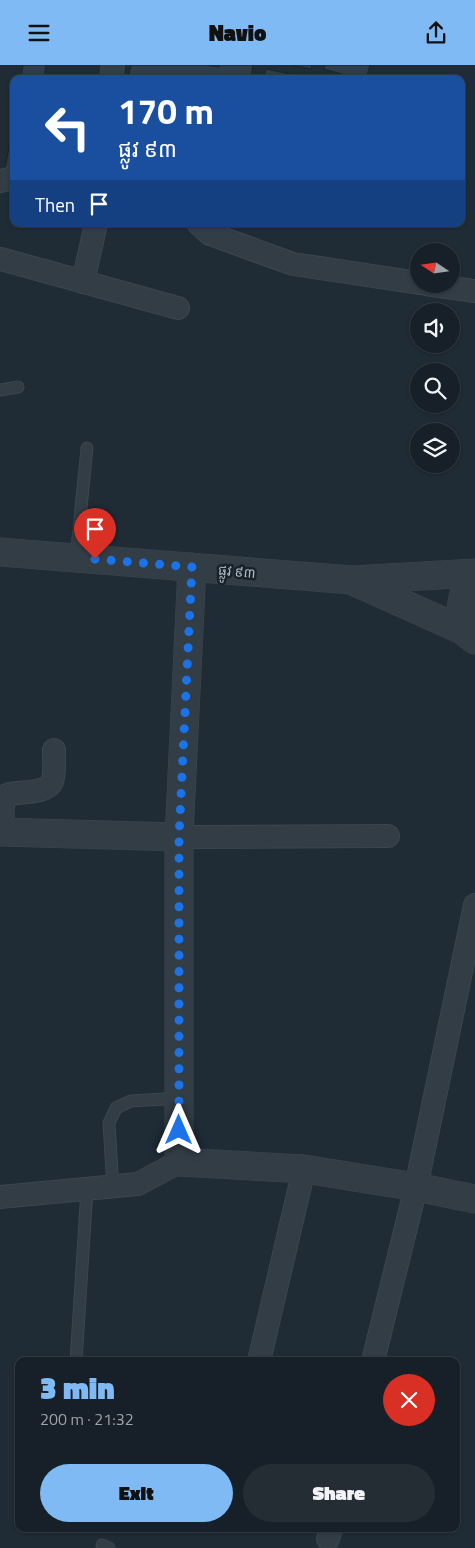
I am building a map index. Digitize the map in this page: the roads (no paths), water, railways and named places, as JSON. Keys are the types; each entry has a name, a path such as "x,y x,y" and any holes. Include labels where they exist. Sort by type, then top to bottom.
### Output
{"street":[{"path":"83,282 95,227"},
{"path":"202,227 210,234 293,264 410,282"},
{"path":"1,259 178,308"},
{"path":"460,289 475,291"},
{"name":"ផ្លូវ ៩៣","path":"0,552 352,580 475,574"},
{"path":"179,1162 179,837 192,567"},
{"path":"471,633 461,612 462,598 475,574"},
{"path":"352,580 471,633"},
{"path":"54,750 53,781 48,787 40,791 17,792 7,795 3,803 1,832 179,837 388,836"},
{"path":"374,1357 416,1187 475,905"},
{"path":"0,1197 138,1185 179,1162 304,1169 416,1187 475,1199"},
{"path":"260,1357 304,1169"}],"lane":[{"path":"0,390 18,387"},
{"path":"76,558 87,449"},
{"path":"113,1187 109,1123 116,1108 131,1101 179,1098"},
{"path":"76,1357 87,1190"}]}
